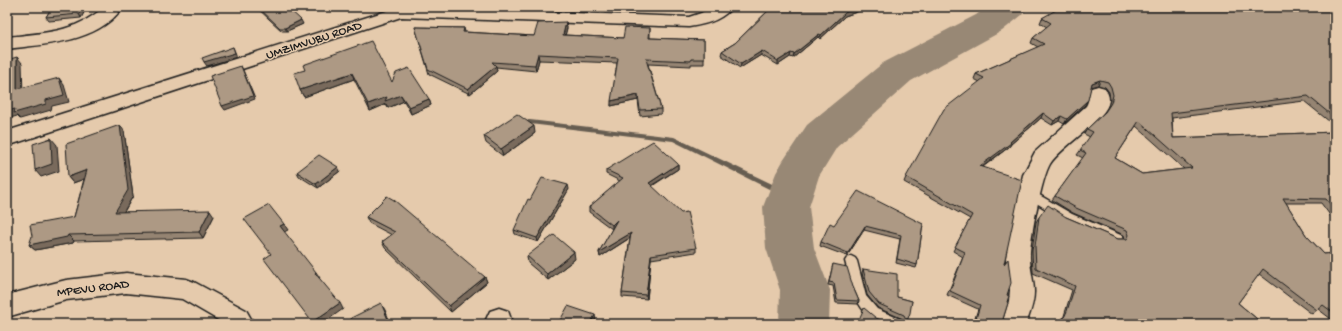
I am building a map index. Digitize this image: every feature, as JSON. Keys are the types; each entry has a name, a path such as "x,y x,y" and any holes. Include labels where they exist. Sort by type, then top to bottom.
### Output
{"street":[{"path":"7,43 73,34 92,26 114,7"},
{"path":"380,7 400,12"},
{"name":"UMZIMVUBU ROAD","path":"7,139 400,12 689,22 704,20 715,14 723,7"},
{"path":"1014,324 1021,301 1022,290 1018,258 1019,244 1028,203 1028,193 1034,175 1042,158 1093,111 1099,101 1098,93"},
{"name":"MPEVU ROAD","path":"7,306 66,290 126,283 186,289 237,318 242,324"}],"lane":[{"path":"1028,193 1068,217 1119,240"},
{"path":"851,261 861,298 872,313 898,324"}],"building":[{"path":"52,7 82,7 79,14 46,17"},
{"path":"258,7 289,7 288,8 301,20 285,28 280,28"},
{"path":"772,7 861,7 846,12 821,35 819,34 794,54 791,53 778,61 762,51 741,64 722,51 735,43"},
{"path":"1061,7 1335,7 1335,118 1308,96 1171,113 1173,138 1335,132 1335,210 1326,199 1283,198 1306,235 1324,254 1335,253 1335,314 1323,305 1317,310 1263,269 1238,303 1263,324 1061,324 1075,286 1036,268 1035,246 1039,217 1048,205 1066,217 1118,239 1127,239 1129,235 1127,230 1076,208 1055,196 1086,153 1080,150 1093,132 1087,129 1105,112 1111,103 1113,95 1111,87 1108,82 1100,80 1092,83 1088,100 1067,119 1061,116 1054,121 1043,113 1010,142 1011,143 980,166 1022,180 1004,264 1008,259 1011,283 1007,295 1009,296 1008,303 1003,319 1007,321 1006,324 980,324 975,322 980,305 950,291 965,252 955,247 972,215 906,177 944,109 984,78 976,74 1044,44 1033,38 1051,23 1042,18","holes":["1139,121 1192,168 1142,174 1115,158"]},
{"path":"566,22 563,35 623,38 625,27 650,28 649,38 704,40 704,59 691,59 691,61 646,59 661,109 640,110 638,95 611,101 618,58 538,54 535,65 492,62 496,66 468,89 428,69 415,27 464,28 463,32 534,36 538,23"},
{"path":"371,41 392,82 396,73 409,68 429,99 409,107 401,95 385,101 387,97 368,104 352,73 300,90 294,73 305,70 303,65"},
{"path":"233,47 235,53 204,62 202,58"},
{"path":"17,57 17,89 59,78 64,95 46,100 46,104 14,113 15,109 7,111 7,60"},
{"path":"241,66 253,96 222,106 210,76"},
{"path":"517,114 534,126 501,149 484,136"},
{"path":"120,125 128,190 115,212 210,210 199,232 68,235 67,237 29,245 32,236 30,225 74,217 87,170 68,177 66,144"},
{"path":"51,138 52,164 35,170 33,144"},
{"path":"653,141 678,164 649,183 681,213 687,212 696,248 651,255 646,295 622,293 631,233 599,252 617,220 612,225 589,207 623,178 606,170"},
{"path":"319,155 338,167 316,184 297,172"},
{"path":"542,178 568,185 537,238 514,230 528,199 530,200"},
{"path":"858,191 923,224 917,265 897,259 901,235 865,226 848,253 821,242 830,223 834,225"},
{"path":"387,196 394,200 485,277 449,306 382,242 395,232 366,217"},
{"path":"269,205 284,224 280,226 316,272 315,273 340,303 312,322 264,259 271,254 244,219"},
{"path":"554,235 574,252 547,274 527,256"},
{"path":"833,264 847,267 859,301 837,300 834,283 829,282"},
{"path":"863,269 897,274 897,297 912,301 910,313 906,324 857,324 864,308 876,318 886,322 907,321 904,315 879,304 869,292"},
{"path":"381,303 390,324 354,324 351,318"},
{"path":"568,306 595,315 590,324 558,324"}],"waterway":[{"path":"804,324 805,290 790,248 786,207 798,173 822,136 897,72 989,23 1010,7"},
{"path":"530,122 674,139 790,196"}]}
